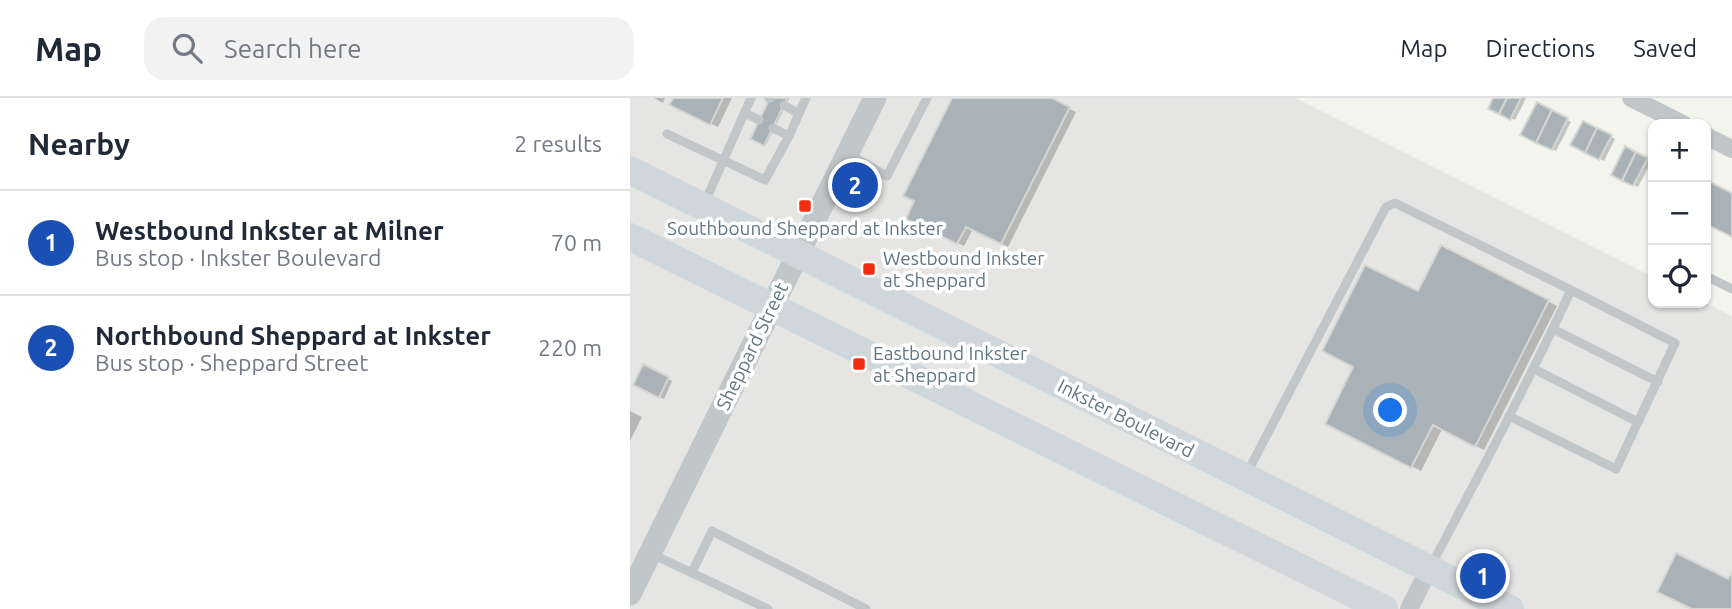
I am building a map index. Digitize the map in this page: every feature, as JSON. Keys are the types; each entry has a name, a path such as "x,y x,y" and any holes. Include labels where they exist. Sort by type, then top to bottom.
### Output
{"main road":[{"name":"Inkster Boulevard","path":"630,170 1510,609"},
{"path":"630,237 1384,609"}],"street":[{"name":"Sheppard Street","path":"630,594 875,98"},
{"path":"1631,98 1673,119"},
{"path":"1711,138 1732,149"},
{"path":"1409,609 1429,569"}],"lane":[{"path":"703,206 751,98"},
{"path":"667,134 765,180 806,98"},
{"path":"847,154 887,176 927,98"},
{"path":"784,105 799,114"},
{"path":"745,113 759,120"},
{"path":"773,128 789,136"},
{"path":"1245,477 1386,207 1395,204 1675,343 1615,469 1509,416"},
{"path":"1711,278 1732,289"},
{"path":"1429,569 1534,369 1571,290"},
{"path":"1553,329 1658,383"},
{"path":"1534,369 1638,422"},
{"path":"692,572 712,531 866,609"},
{"path":"650,553 768,609"}],"shaded area":[{"path":"630,98 1295,98 1648,274 1648,308 1711,308 1711,306 1732,316 1732,609 630,609"}],"building":[{"path":"673,98 723,98 710,125 669,105"},
{"path":"770,98 787,98 764,146 750,139"},
{"path":"952,98 1052,98 1070,107 1001,244 966,227 957,244 906,219 914,201 903,196"},
{"path":"1493,98 1507,98 1499,114 1488,109"},
{"path":"1507,98 1521,98 1510,120 1499,114"},
{"path":"1537,102 1552,110 1536,143 1520,135"},
{"path":"1552,110 1568,118 1552,150 1536,143"},
{"path":"1583,121 1597,128 1585,153 1570,145"},
{"path":"1597,128 1612,135 1599,160 1585,153"},
{"path":"1625,146 1636,152 1622,181 1611,175"},
{"path":"1636,152 1648,158 1633,186 1622,181"},
{"path":"1711,182 1732,193 1732,237 1711,226"},
{"path":"1441,245 1549,300 1475,447 1433,425 1411,468 1325,424 1353,367 1322,351 1365,265 1418,291"},
{"path":"643,364 669,377 659,398 633,385"},
{"path":"1676,553 1728,579 1732,572 1732,609 1692,609 1657,592"}],"place":[{"name":"Northbound Sheppard at Inkster","path":"855,185"},
{"name":"Southbound Sheppard at Inkster","path":"805,206"},
{"name":"Westbound Inkster at Sheppard","path":"869,269"},
{"name":"Eastbound Inkster at Sheppard","path":"859,364"},
{"name":"Westbound Inkster at Milner","path":"1483,576"}]}
